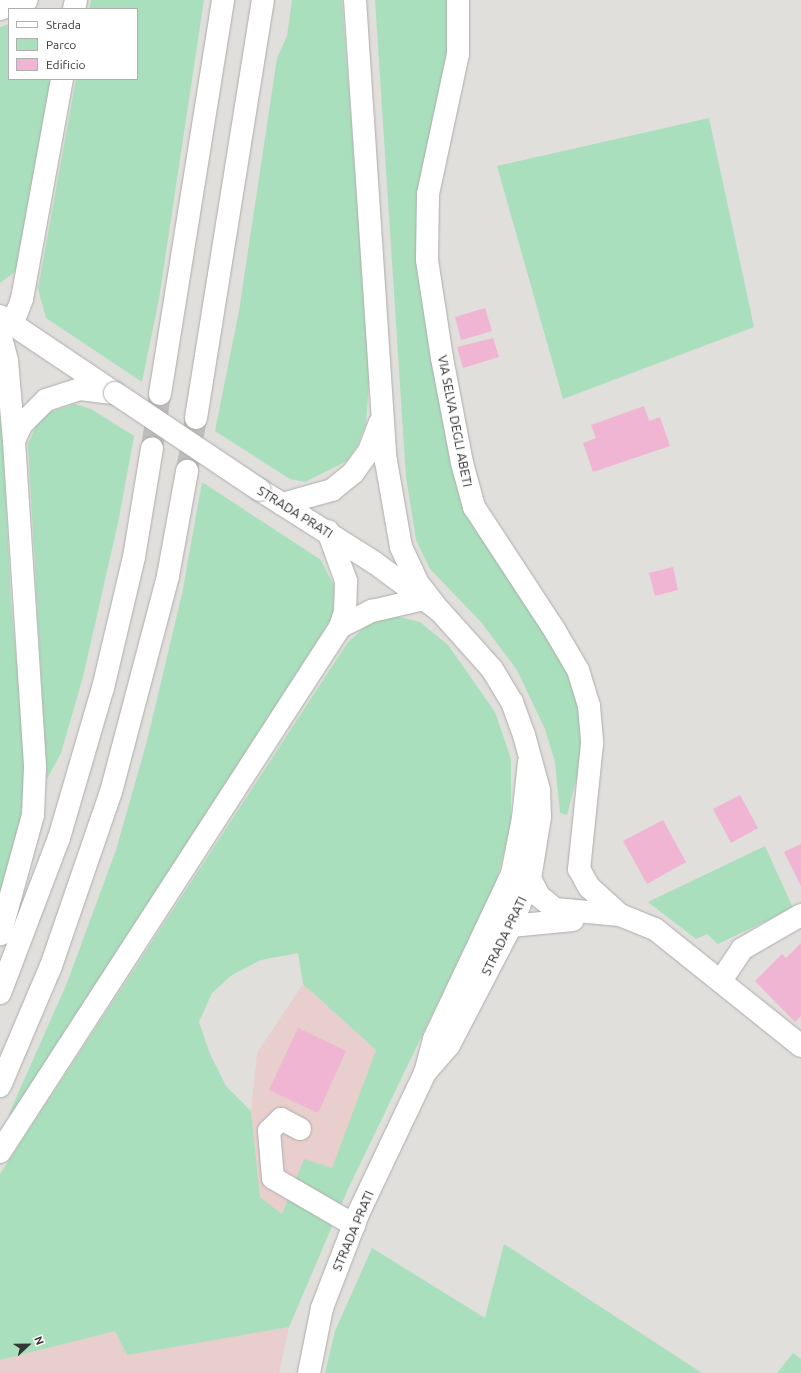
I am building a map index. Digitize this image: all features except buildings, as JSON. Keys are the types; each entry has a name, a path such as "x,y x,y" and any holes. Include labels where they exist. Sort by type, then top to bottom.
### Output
{"main road":[{"path":"0,9 26,0"},
{"path":"160,394 223,0"},
{"path":"196,418 263,0"},
{"path":"340,627 372,611 432,605 417,582 401,547 391,503 381,417 377,296 355,0"},
{"name":"VIA SELVA DEGLI ABETI","path":"458,0 458,54 428,194 427,260 442,358 462,463 474,507 555,631 578,670 587,699 592,744 580,869 589,887 620,915"},
{"path":"0,935 31,822 35,767 14,441 4,325 22,299 62,80"},
{"name":"STRADA PRATI","path":"4,325 115,393 260,490 328,531 432,605 468,640 504,689 519,722 529,761 539,790 540,817 530,878 511,926 449,1045 425,1073"},
{"path":"14,441 32,412 51,398 80,389 115,393"},
{"path":"282,504 332,490 353,473 369,451 381,417"},
{"path":"0,993 59,838 101,696 134,558 152,448"},
{"path":"0,1086 54,959 113,785 168,576 187,471"},
{"path":"0,1152 340,627 345,612 346,581 328,531"},
{"name":"STRADA PRATI","path":"309,1373 322,1308 354,1225 425,1073 434,1039 512,874 523,818 529,761"},
{"path":"530,878 539,896 554,909 620,915 655,928 722,980 801,1046"},
{"path":"511,926 544,920 620,915"},
{"path":"722,980 742,949 801,915"},
{"path":"300,1128 281,1119 269,1131 273,1178 354,1225"}],"shaded area":[{"path":"303,984 376,1050 332,1169 291,1191 282,1214 260,1197 251,1111 257,1053"},
{"path":"289,1327 279,1373 0,1373 0,1360 115,1331 127,1355"}],"green space":[{"path":"91,0 204,0 159,299 142,382 46,318 38,289 76,80 138,80 138,8 89,8"},
{"path":"292,0 342,0 370,366 366,424 358,444 347,461 305,482 290,479 215,431 239,311 277,58 287,36"},
{"path":"375,0 452,0 452,47 418,216 474,527 545,630 570,675 581,712 582,779 576,780 567,815 560,813 555,762 545,729 517,670 481,622 430,569 416,540 406,477"},
{"path":"8,24 8,80 52,80 16,271 0,283 0,27"},
{"path":"709,118 754,327 563,399 497,166"},
{"path":"0,390 11,601 26,769 20,823 0,901"},
{"path":"75,404 91,409 134,436 119,518 83,677 61,753 47,779 28,444 38,421 47,413"},
{"path":"202,482 321,560 334,586 333,616 12,1119 9,1114 67,983 116,850 147,741 182,594"},
{"path":"396,616 420,622 448,645 495,712 511,759 511,824 497,880 348,1189 289,1327 127,1355 115,1331 0,1360 0,1174 348,642 371,622","holes":["298,953 303,984 376,1050 332,1168 304,1159 282,1214 260,1197 251,1111 226,1086 210,1054 199,1022 212,993 232,975 261,960"]},
{"path":"765,846 793,908 718,944 707,934 696,939 648,902"},
{"path":"504,1244 702,1373 325,1373 335,1331 372,1248 485,1318"},
{"path":"793,1353 801,1359 801,1373 777,1373"}],"tunnel":[{"path":"152,448 160,394"},
{"path":"187,471 196,418"}]}
